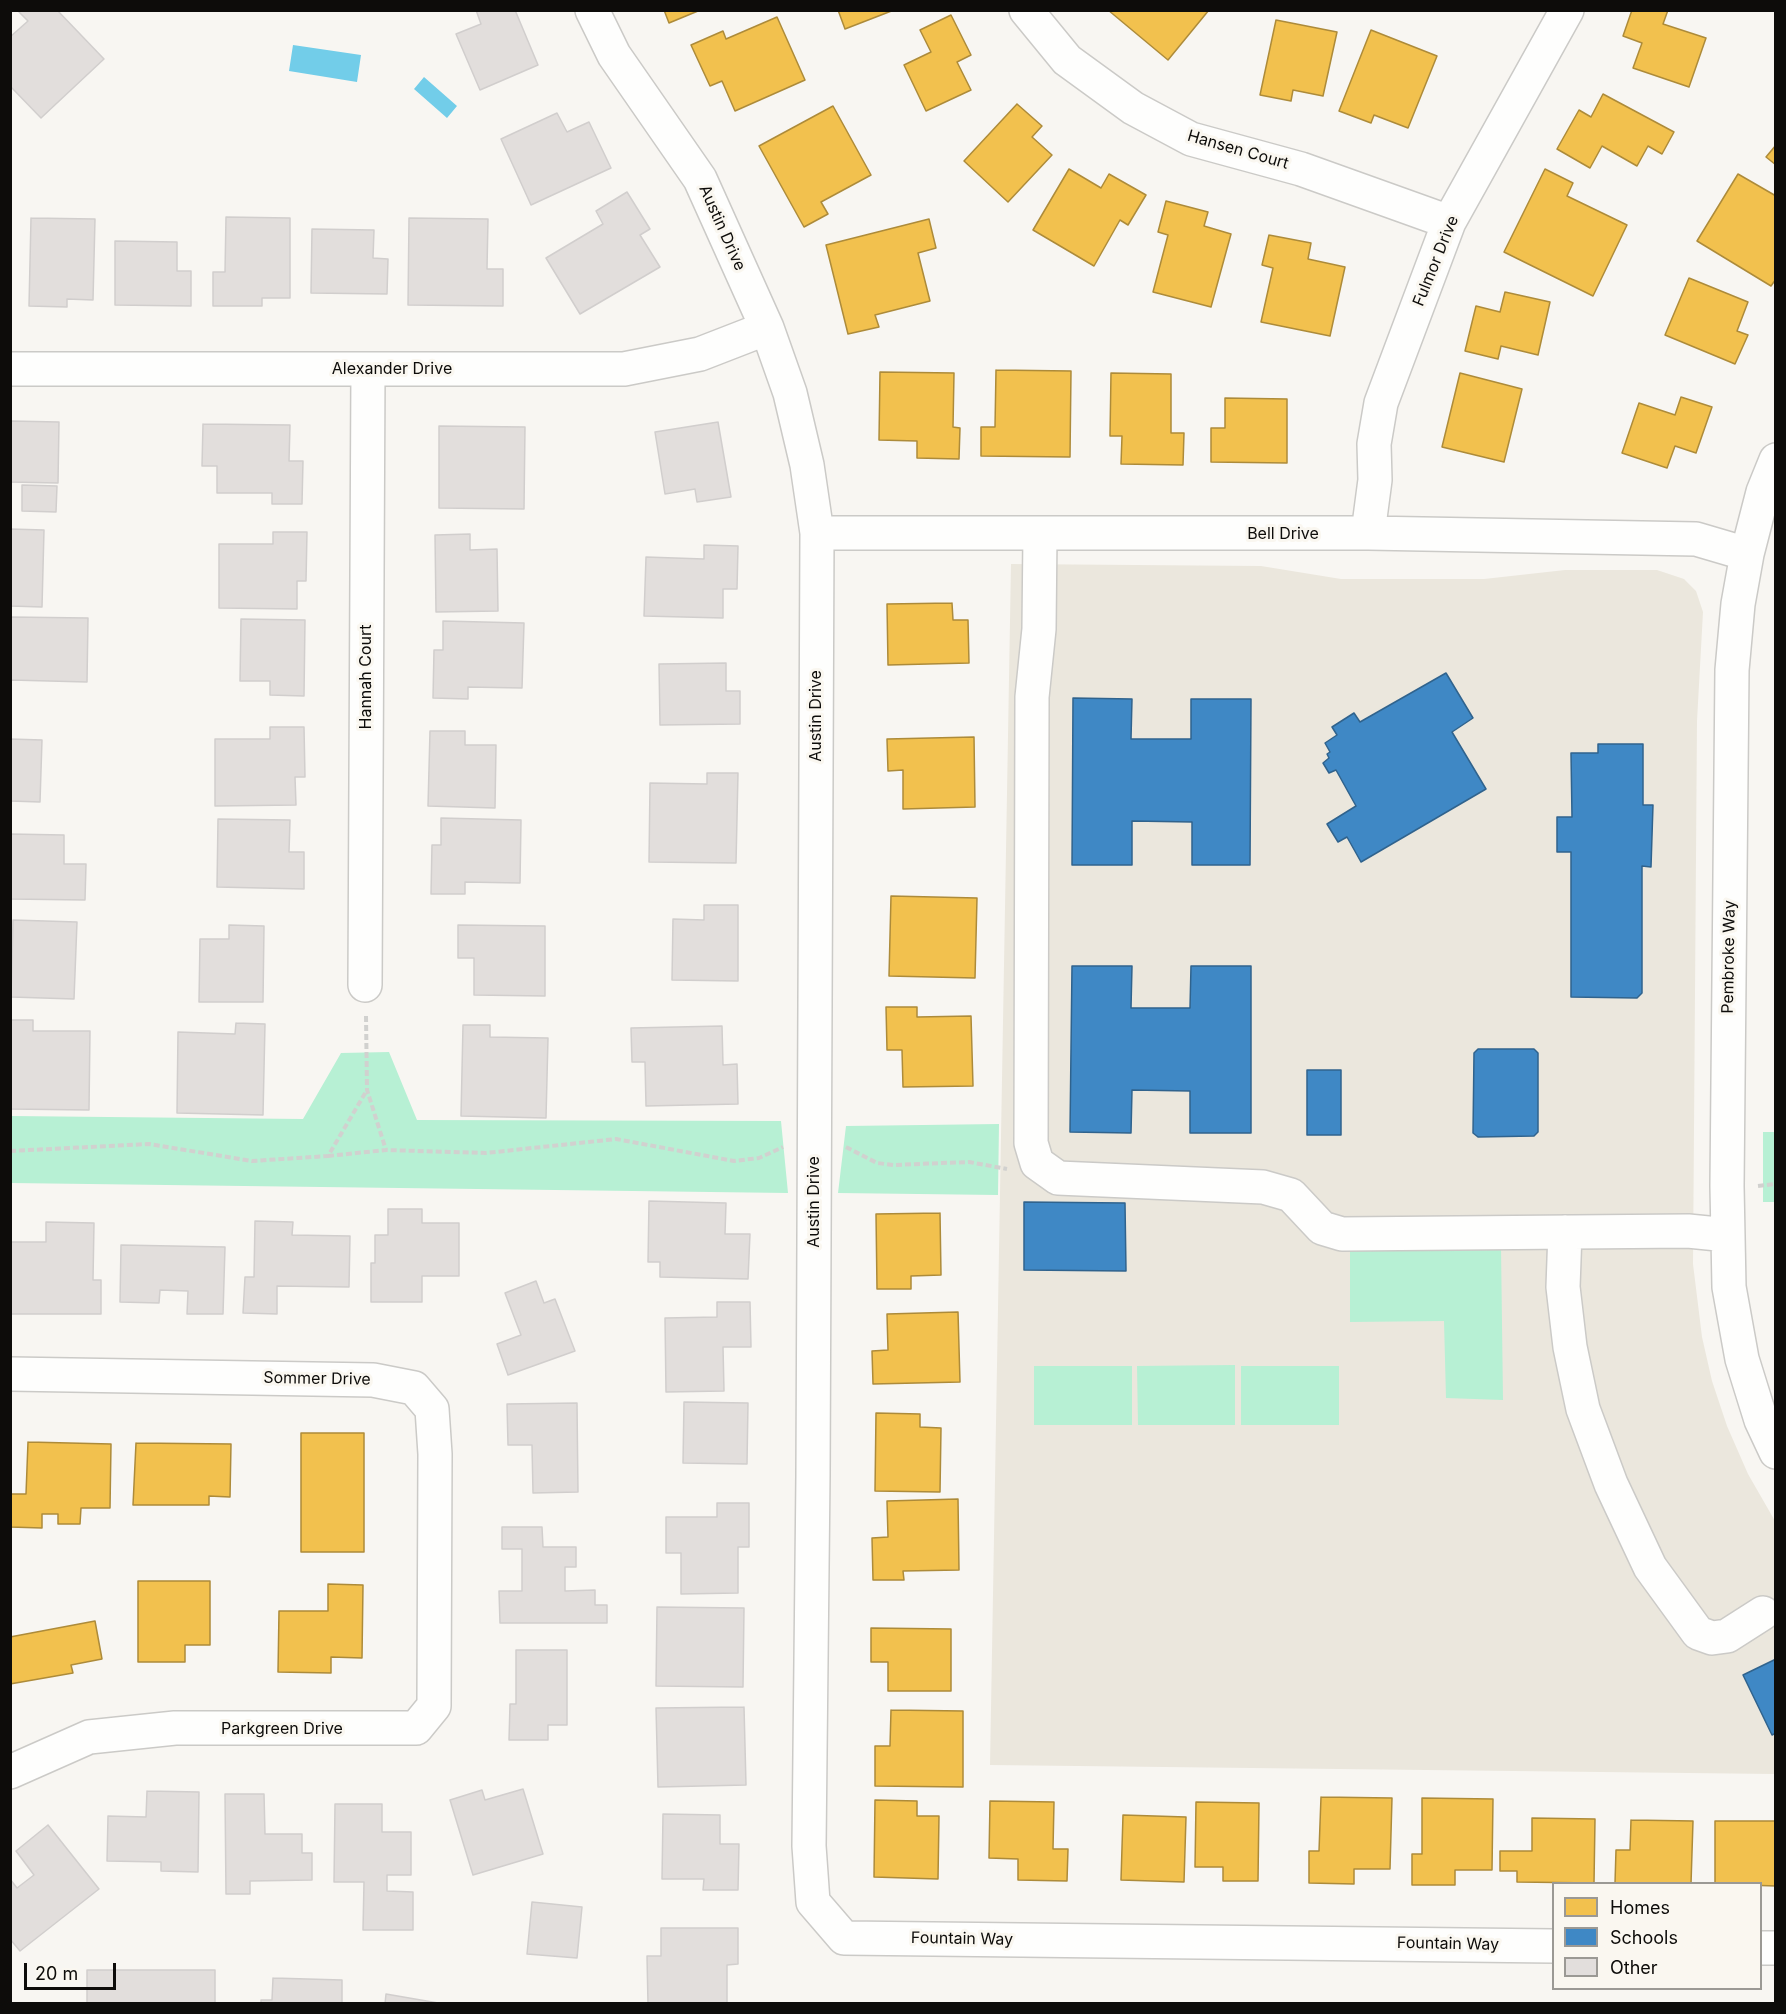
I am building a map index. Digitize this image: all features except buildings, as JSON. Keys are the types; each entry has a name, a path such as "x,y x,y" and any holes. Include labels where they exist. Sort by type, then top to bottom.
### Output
{"street":[{"name":"Austin Drive","path":"592,10 614,55 700,179 767,328 790,393 807,465 817,533 813,1475"},
{"name":"Hansen Court","path":"1026,10 1067,60 1133,108 1191,139 1300,169 1449,222"},
{"name":"Fulmor Drive","path":"1368,533 1375,480 1374,444 1381,403 1449,222 1566,10"},
{"name":"Alexander Drive","path":"10,369 624,369 700,354 767,328"},
{"name":"Hannah Court","path":"365,985 368,369"},
{"name":"Pembroke Way","path":"1776,460 1763,492 1747,554 1738,604 1732,670 1728,1235 1729,1287 1742,1359 1768,1418 1776,1452"},
{"name":"Bell Drive","path":"817,533 1368,533 1696,539 1747,554"},
{"path":"1040,534 1039,629 1032,697 1031,1143 1037,1162 1058,1178 1263,1187 1291,1195 1322,1228 1342,1234 1688,1231 1728,1235"},
{"path":"1565,1232 1563,1287 1570,1347 1583,1408 1611,1484 1650,1567 1698,1633 1712,1638 1727,1636 1763,1613"},
{"name":"Sommer Drive","path":"10,1374 373,1380 414,1388 432,1409 435,1454 433,1589"},
{"name":"Fountain Way","path":"813,1475 809,1846 813,1902 844,1938 1552,1946"},
{"name":"Parkgreen Drive","path":"10,1772 89,1737 175,1728 416,1728 434,1706 433,1589"}],"path":[{"path":"365,985 367,1090 386,1150"},
{"path":"328,1156 367,1090"},
{"path":"10,1151 149,1144 252,1161 386,1150 486,1153 616,1139 734,1161 759,1158 783,1147"},
{"path":"845,1146 877,1162 893,1165 969,1162 1008,1170"},
{"path":"1764,1186 1776,1184"}],"shaded area":[{"path":"1011,564 1261,566 1341,579 1484,579 1565,570 1657,570 1684,579 1696,591 1703,612 1697,721 1693,1264 1702,1337 1712,1381 1727,1426 1748,1474 1775,1521 1775,1774 990,1765"}],"green space":[{"path":"389,1052 417,1120 781,1121 788,1193 11,1183 11,1116 303,1119 341,1053"},
{"path":"999,1124 998,1195 838,1193 846,1126"},
{"path":"1763,1132 1775,1132 1775,1202 1763,1202"},
{"path":"1350,1246 1501,1247 1503,1400 1446,1398 1444,1321 1350,1322"},
{"path":"1235,1365 1235,1425 1138,1425 1137,1366"},
{"path":"1034,1366 1132,1366 1132,1425 1034,1425"},
{"path":"1241,1366 1339,1366 1339,1425 1241,1425"}],"water":[{"path":"293,45 361,55 357,82 289,71"},
{"path":"424,77 457,106 447,118 414,89"}]}
